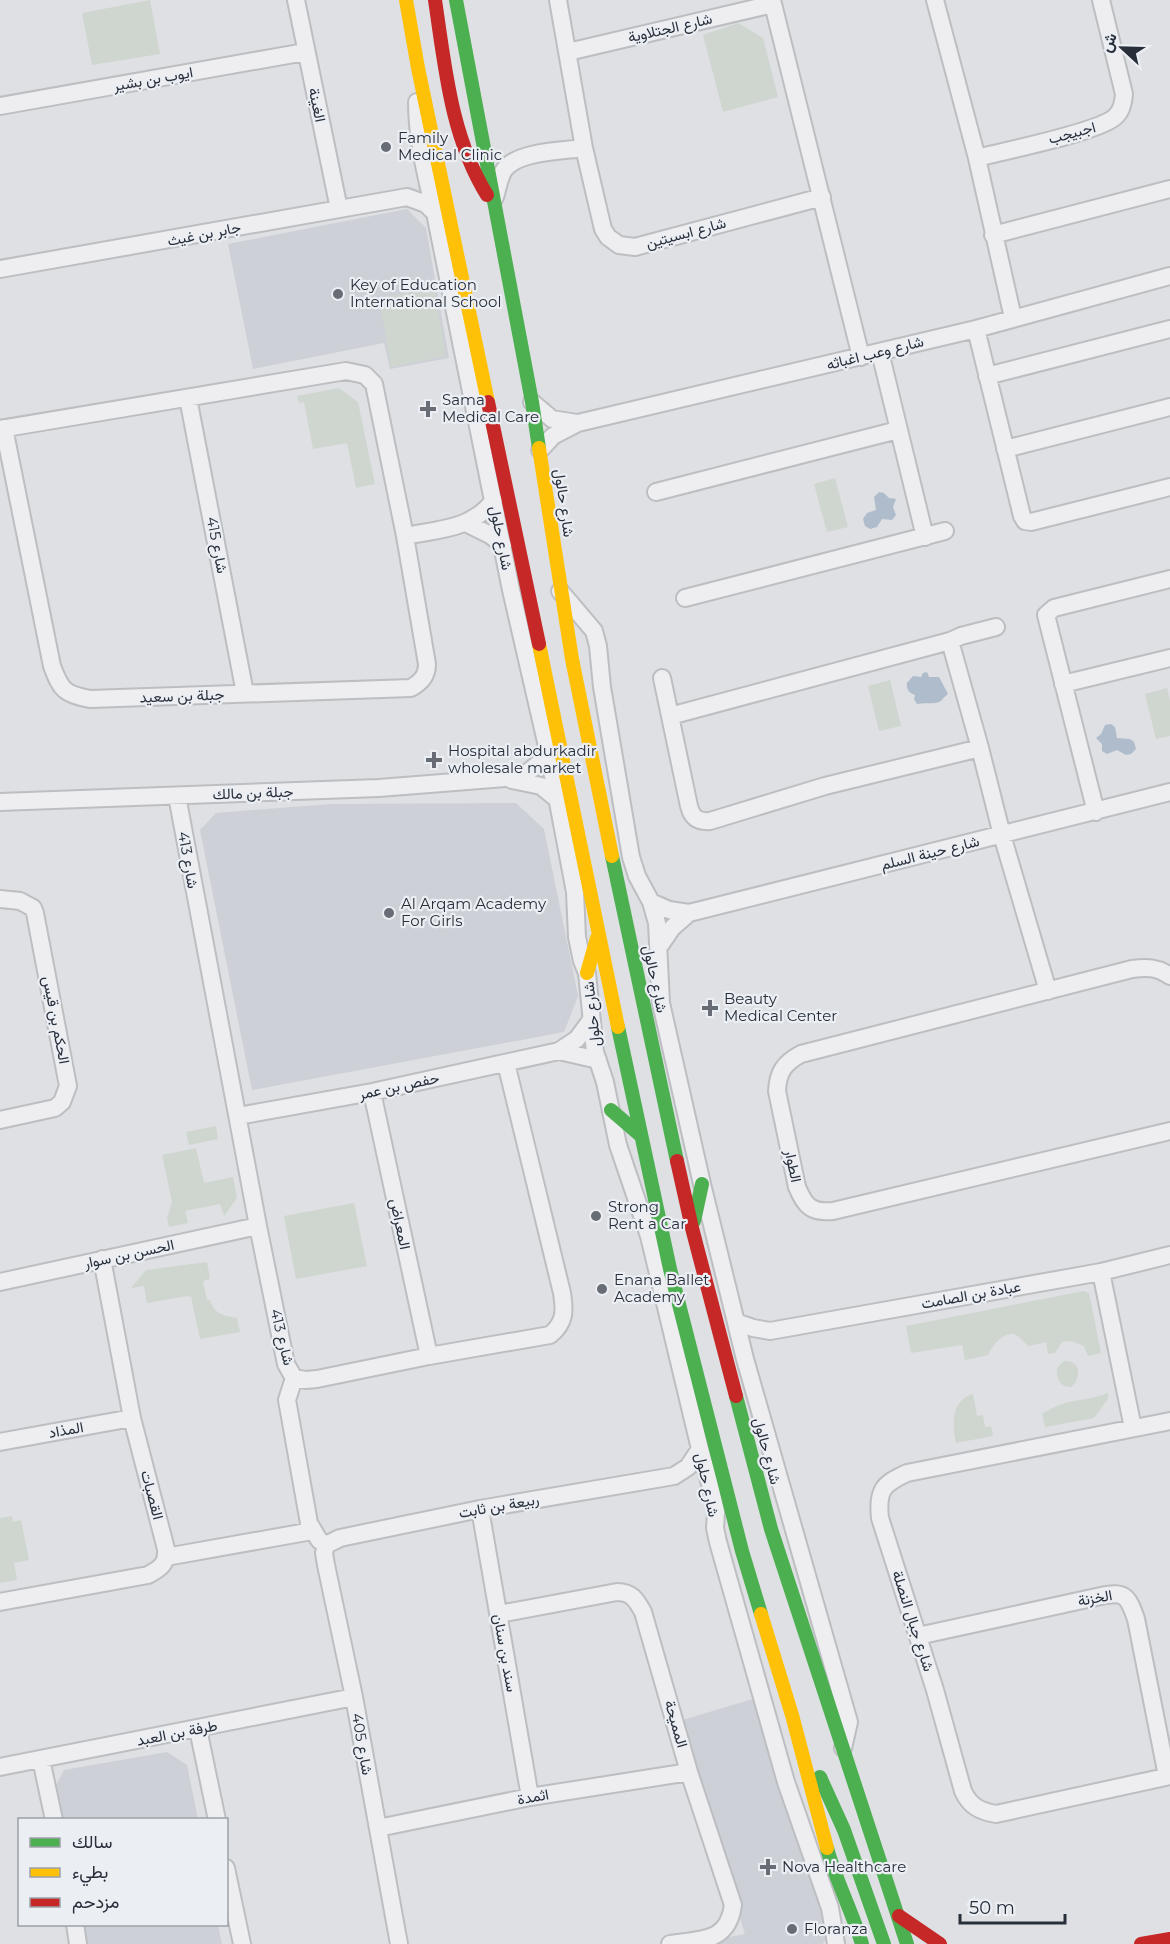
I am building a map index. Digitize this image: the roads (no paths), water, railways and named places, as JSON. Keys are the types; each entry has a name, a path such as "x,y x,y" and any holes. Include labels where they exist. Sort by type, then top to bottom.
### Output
{"main road":[{"path":"406,0 418,68 640,1135 670,1269 742,1551 792,1715 832,1866 854,1918 862,1944"},
{"path":"435,0 451,92 464,148 478,183 494,204"},
{"name":"شارع حالول","path":"456,0 532,402 560,591 620,897 692,1228 771,1529 907,1944"},
{"path":"506,564 526,580"},
{"path":"587,973 598,933"},
{"path":"611,1110 640,1135"},
{"path":"692,1228 702,1184"},
{"path":"716,1512 742,1551"},
{"path":"792,1715 844,1830 884,1944"},
{"path":"811,1850 832,1866"},
{"path":"899,1916 940,1944"},
{"path":"854,1918 855,1944"},
{"path":"1141,1944 1170,1939"}],"street":[{"name":"الغينة","path":"296,0 339,209"},
{"name":"شارع ابسيتين","path":"558,0 584,148 603,229 612,241 627,247 635,247 822,197"},
{"path":"935,0 977,158 1013,318"},
{"name":"اجبيجب","path":"977,158 1097,127 1116,117 1121,110 1124,94 1101,0"},
{"path":"772,2 861,357"},
{"name":"شارع الجتلاوية","path":"568,52 772,2"},
{"name":"ايوب بن بشير","path":"0,106 305,51"},
{"name":"شارع حلول","path":"418,68 417,112 424,170 435,213 506,564 549,755 575,892 577,937 587,973 591,1020 598,1060 618,1145 649,1236 710,1484 716,1512 715,1528 721,1551 786,1782 811,1850 819,1882 830,1908 836,1944"},
{"path":"494,204 500,176 511,164 534,154 584,148"},
{"path":"424,170 407,197 426,204 435,213"},
{"path":"993,235 1170,189"},
{"name":"جابر بن غيث","path":"0,269 407,197"},
{"name":"شارع وعب اغباثه","path":"540,450 563,430 578,423 976,329 1170,276"},
{"path":"976,329 1022,516 1026,520 1031,522 1170,487"},
{"path":"987,376 1170,329"},
{"path":"880,352 925,537"},
{"name":"جبلة بن سعيد","path":"346,371 365,375 374,384 428,664 427,673 422,680 411,688 90,699 73,696 59,685 52,666 2,429 189,398 346,371"},
{"name":"شارع 415","path":"189,398 246,693"},
{"name":"شارع وعب اغباثه","path":"532,402 552,419 578,423"},
{"path":"1005,449 1170,407"},
{"path":"656,492 898,430"},
{"path":"405,536 466,523 480,516 494,500"},
{"path":"466,523 490,535 503,545"},
{"path":"685,598 945,531"},
{"path":"1096,812 1046,618 1048,612 1054,608 1170,579"},
{"path":"560,591 590,625 598,646 602,687 631,857 637,876 651,902 657,923 661,1003 745,1359 849,1722 843,1749"},
{"path":"670,716 996,627"},
{"path":"950,641 1002,836 1048,991"},
{"path":"1063,684 1170,658"},
{"path":"662,678 691,813 696,819 702,821 825,786 980,748"},
{"name":"جبلة بن مالك","path":"0,802 379,788 505,778 527,773 549,755"},
{"name":"جبلة بن مالك","path":"505,778 541,786 557,799"},
{"name":"شارع حينة السلم","path":"651,902 669,910 689,913 1170,792"},
{"name":"شارع 413","path":"177,796 258,1226 286,1364 294,1378 317,1379 429,1356 550,1335 558,1329 564,1316 562,1293 506,1063"},
{"name":"الحكم بن قيس","path":"0,899 20,901 33,908 68,1086 62,1102 55,1108 0,1120"},
{"path":"659,947 672,928 689,913"},
{"name":"الطوار","path":"1170,976 1148,967 1132,969 801,1054 782,1068 777,1080 777,1091 797,1187 802,1200 809,1207 821,1212 1170,1131"},
{"name":"حفص بن عمر","path":"238,1116 372,1092 560,1051 577,1040 591,1020"},
{"name":"حفص بن عمر","path":"560,1051 589,1056 598,1060"},
{"name":"المعراض","path":"372,1092 429,1356"},
{"name":"الحسن بن سوار","path":"0,1282 258,1226"},
{"name":"عبادة بن الصامت","path":"736,1322 770,1331 1101,1272 1170,1255"},
{"name":"القصبات","path":"102,1259 132,1418 162,1532 166,1557"},
{"path":"1101,1272 1133,1428"},
{"path":"745,1359 755,1342 770,1331"},
{"path":"294,1378 287,1400 309,1523 312,1531 326,1545"},
{"name":"المذاد","path":"0,1442 132,1418"},
{"name":"شارع جبال النصلة","path":"1168,1776 996,1814 976,1808 968,1801 963,1791 918,1636 880,1518 878,1503 882,1490 893,1479 907,1473 1170,1421"},
{"path":"674,1476 688,1467 700,1449"},
{"name":"ربيعة بن ثابت","path":"326,1545 340,1538 480,1509 674,1476 710,1484"},
{"name":"سند بن سنان","path":"480,1509 530,1797"},
{"path":"0,1602 148,1575 160,1569 166,1557 312,1531"},
{"name":"شارع 405","path":"326,1545 325,1558 354,1697 399,1944"},
{"name":"المميحة","path":"499,1614 606,1593 626,1592 634,1597 643,1612 689,1772 733,1905 729,1923 715,1936 670,1944"},
{"name":"الخزنة","path":"918,1636 1115,1593 1124,1595 1131,1603 1136,1618 1168,1776"},
{"name":"طرفة بن العبد","path":"0,1767 354,1697"},
{"path":"198,1729 217,1818"},
{"path":"41,1759 54,1818"},
{"name":"اثمدة","path":"378,1828 530,1797 689,1772"},
{"path":"228,1878 242,1944"},
{"path":"75,1926 78,1944"}],"water":[{"path":"879,492 896,499 893,507 896,515 892,520 882,519 877,527 870,529 865,526 863,519 867,513 876,510 874,497"},
{"path":"927,672 929,677 939,677 948,694 938,702 917,704 914,699 915,695 908,689 907,683 913,676 921,677"},
{"path":"1111,724 1115,727 1117,738 1130,739 1134,742 1136,749 1131,754 1126,755 1117,750 1107,754 1102,751 1102,744 1096,738 1101,734 1105,725"}],"place":[{"name":"Family Medical Clinic","path":"386,147"},
{"name":"Key of Education International School","path":"338,294"},
{"name":"Sama Medical Care","path":"428,409"},
{"name":"Hospital abdurkadir wholesale market","path":"434,760"},
{"name":"Al Arqam Academy For Girls","path":"389,913"},
{"name":"Beauty Medical Center","path":"710,1008"},
{"name":"Strong Rent a Car","path":"596,1216"},
{"name":"Enana Ballet Academy","path":"602,1289"},
{"name":"Nova Healthcare","path":"768,1867"},
{"name":"Floranza","path":"792,1929"}]}
